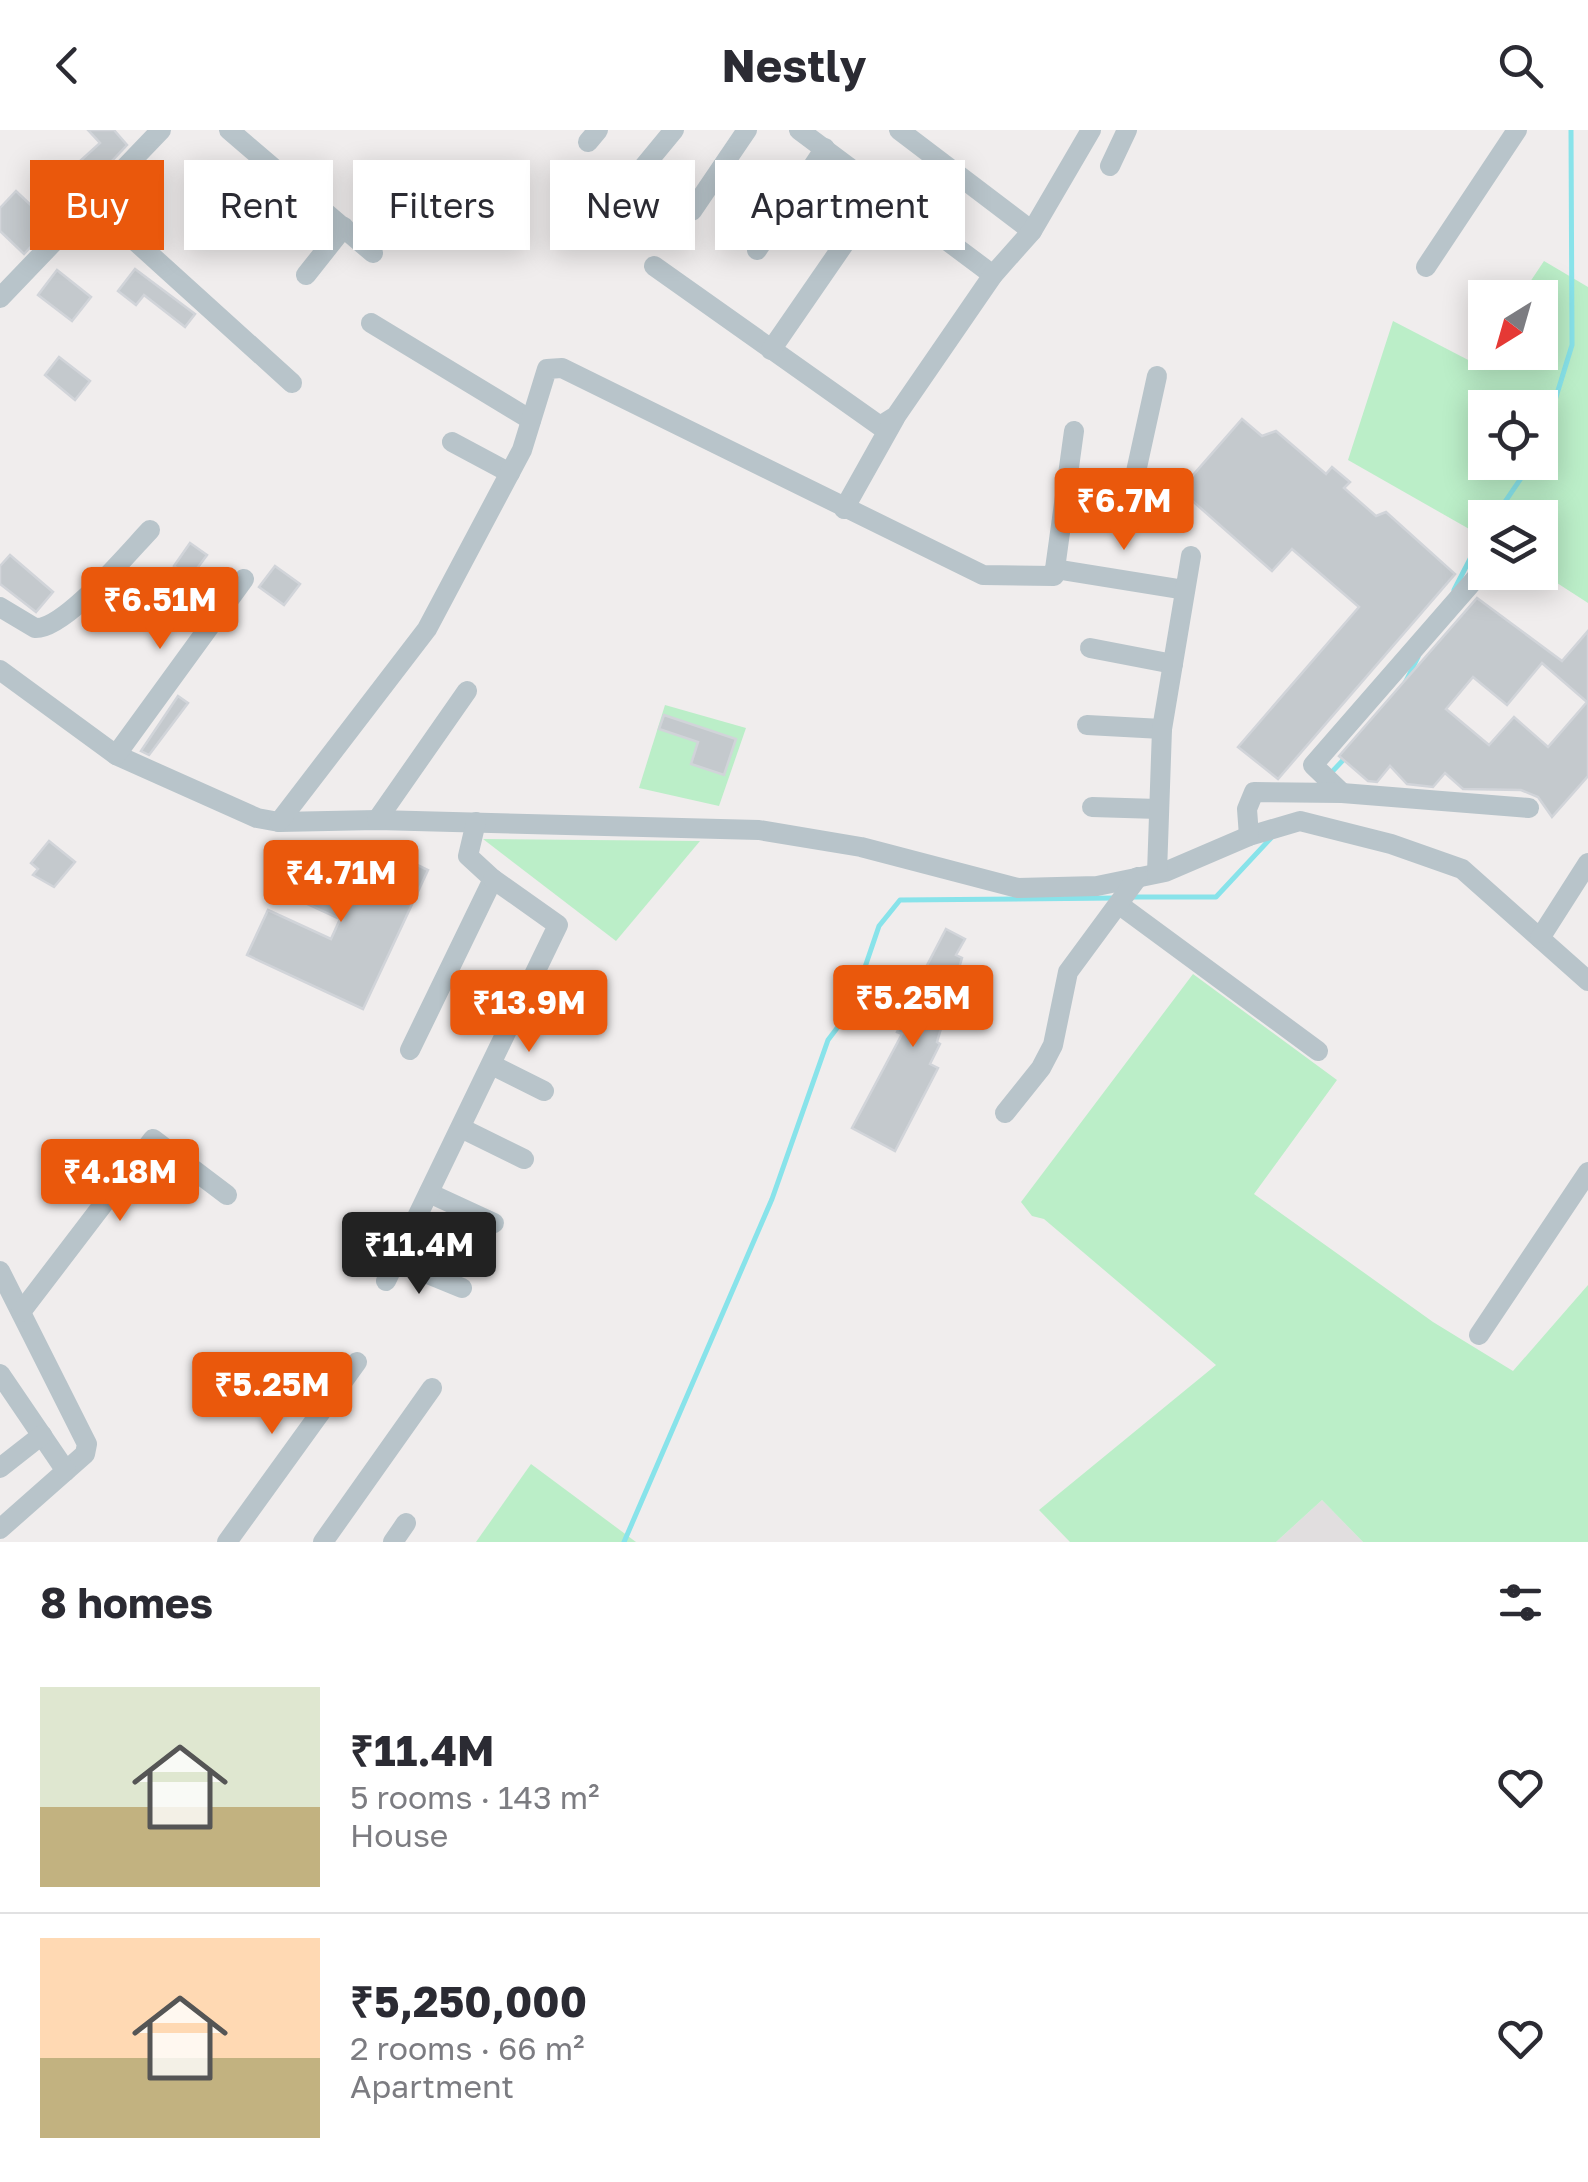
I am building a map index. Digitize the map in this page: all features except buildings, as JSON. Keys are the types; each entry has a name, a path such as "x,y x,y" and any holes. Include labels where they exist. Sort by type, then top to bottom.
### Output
{"street":[{"path":"132,160 161,130"},
{"path":"229,130 373,252"},
{"path":"649,160 674,130"},
{"path":"695,206 746,130"},
{"path":"800,130 842,160"},
{"path":"899,130 1032,231"},
{"path":"844,509 896,416 994,275 1032,231 1090,130"},
{"path":"1110,166 1127,130"},
{"path":"1426,267 1508,133"},
{"path":"817,160 825,148"},
{"path":"306,275 344,228"},
{"path":"2,292 44,250"},
{"path":"145,250 292,384"},
{"path":"771,350 840,250"},
{"path":"961,250 994,275"},
{"path":"654,266 880,426 896,416"},
{"path":"371,324 532,420"},
{"path":"280,822 427,629 510,473 548,369 562,368 983,575 1038,579 1054,576 1074,431"},
{"path":"1069,482 1132,490 1158,376"},
{"path":"452,442 510,473"},
{"path":"0,606 42,629 90,592 150,530"},
{"path":"1005,1113 1054,1045 1064,985 1088,946 1148,875 1158,809 1162,729 1191,556"},
{"path":"1055,569 1186,590"},
{"path":"116,755 244,579"},
{"path":"1342,793 1313,765 1468,587"},
{"path":"1090,648 1173,664"},
{"path":"0,670 116,755 257,818 280,822 377,820 759,830 861,847 1018,888 1098,886 1148,875 1300,821 1391,844 1462,870 1588,980"},
{"path":"377,820 467,691"},
{"path":"1087,725 1162,729"},
{"path":"1249,836 1248,809 1254,792 1342,793 1529,808"},
{"path":"1092,807 1158,809"},
{"path":"386,1280 558,925 492,879 468,856 476,822"},
{"path":"1540,938 1588,862"},
{"path":"410,1050 492,879"},
{"path":"1121,906 1318,1050"},
{"path":"492,1065 544,1091"},
{"path":"460,1128 524,1159"},
{"path":"21,1312 154,1139 226,1195"},
{"path":"1480,1335 1588,1172"},
{"path":"429,1193 494,1224"},
{"path":"396,1260 462,1288"},
{"path":"0,1272 87,1444 86,1454 0,1529"},
{"path":"227,1542 357,1362"},
{"path":"0,1374 66,1471"},
{"path":"323,1542 432,1388"},
{"path":"0,1468 42,1435"},
{"path":"393,1542 406,1523"}],"shaded area":[{"path":"1322,1500 1363,1542 1276,1542"}],"green space":[{"path":"1544,261 1588,287 1588,603 1558,584 1558,500 1468,500 1468,528 1348,460 1393,321 1468,360 1468,370 1558,370 1558,280 1531,280"},
{"path":"665,705 746,728 719,806 639,788"},
{"path":"483,839 700,841 616,941"},
{"path":"1193,974 1337,1080 1254,1194 1433,1322 1513,1371 1588,1285 1588,1542 1363,1542 1322,1500 1276,1542 1070,1542 1039,1510 1216,1365 1044,1219 1032,1216 1021,1202"},
{"path":"531,1464 636,1542 476,1542"}],"waterway":[{"path":"1558,390 1572,345 1571,130"},
{"path":"1506,500 1520,480"},
{"path":"1454,590 1468,563"},
{"path":"1405,683 1418,657"},
{"path":"1329,775 1346,757"},
{"path":"1132,897 1216,897 1271,838"},
{"path":"624,1542 772,1199 828,1040 850,1011 879,926 900,900 1116,898"}]}
